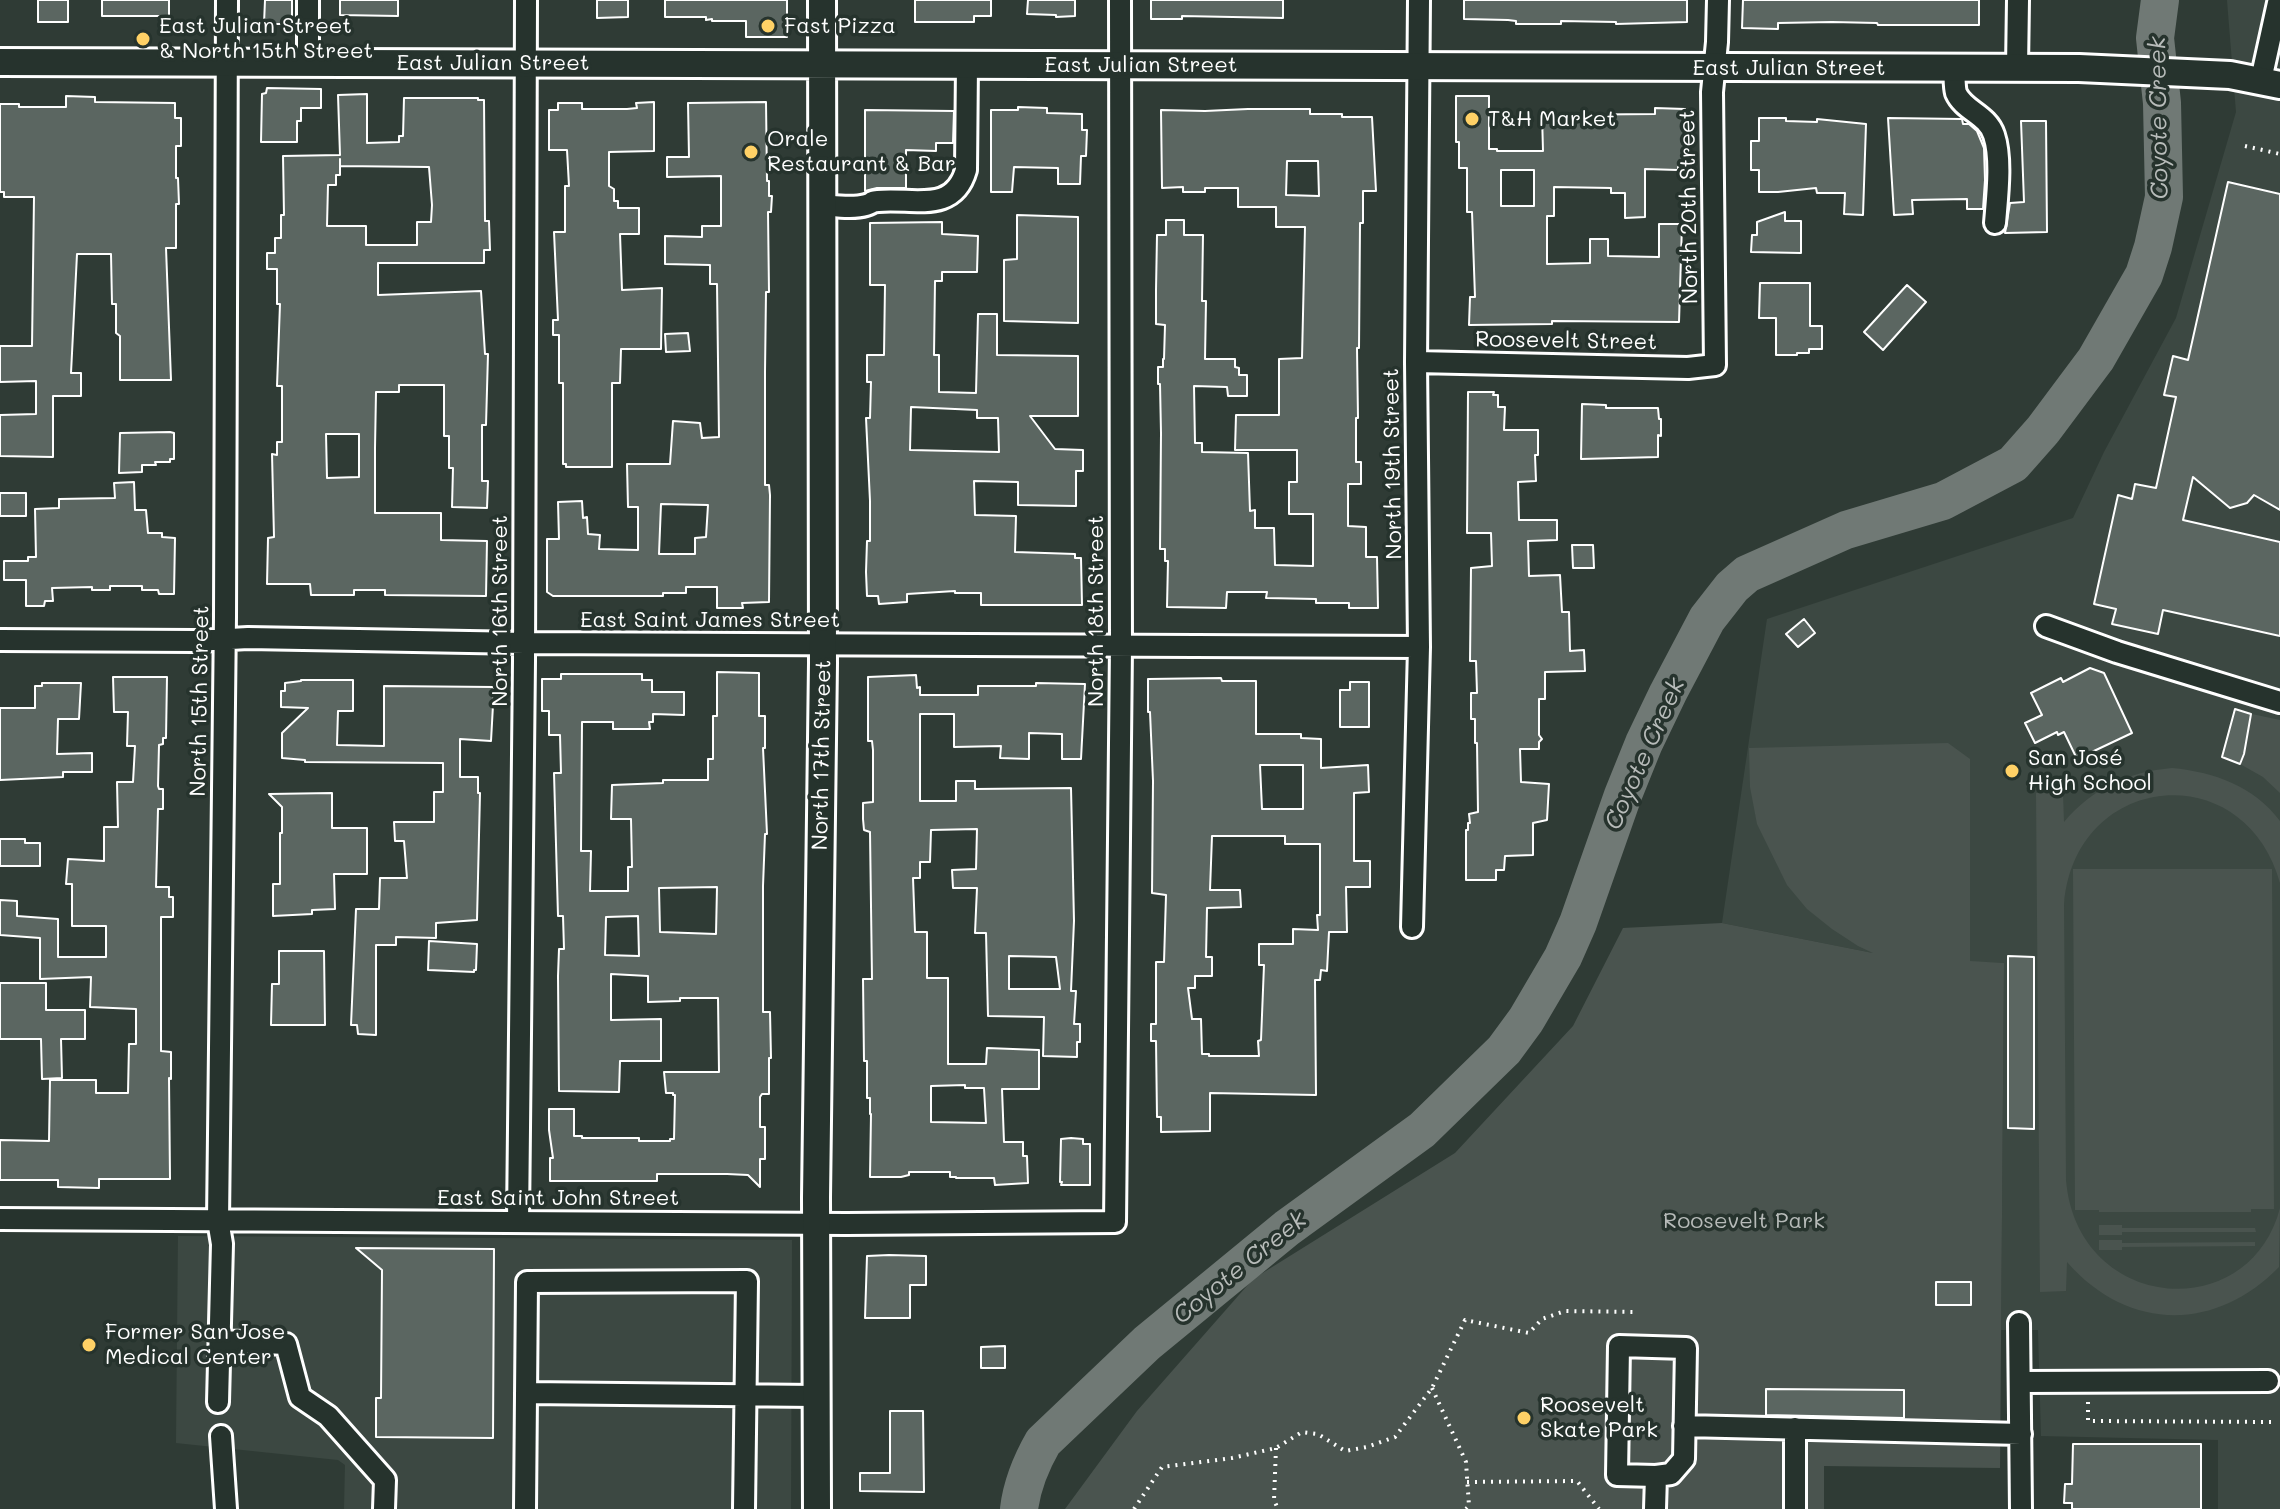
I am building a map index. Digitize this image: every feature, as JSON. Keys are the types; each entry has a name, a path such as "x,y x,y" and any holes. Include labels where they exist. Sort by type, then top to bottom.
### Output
{"main road":[{"name":"North 17th Street","path":"817,1509 823,644 822,0"},
{"name":"East Julian Street","path":"0,62 2079,68 2230,75 2270,82"}],"street":[{"name":"North 15th Street","path":"218,1402 222,1244 218,1220 227,0"},
{"path":"308,0 308,63"},
{"name":"North 16th Street","path":"518,1221 526,0"},
{"name":"North 18th Street","path":"1115,1222 1121,647 1120,0"},
{"name":"North 19th Street","path":"1412,927 1419,647 1416,362 1419,0"},
{"name":"North 20th Street","path":"1715,365 1712,92 1718,0"},
{"path":"2017,68 2018,0"},
{"path":"2270,82 2277,2"},
{"path":"821,205 929,201 954,192 966,170 967,64"},
{"path":"1954,68 1956,93 1968,107 1985,119 1994,135 1997,158 1995,223"},
{"name":"Roosevelt Street","path":"1416,362 1688,368 1715,365"},
{"path":"2046,626 2117,652 2280,702"},
{"name":"East Saint James Street","path":"0,640 1419,647"},
{"name":"East Saint John Street","path":"0,1219 1115,1222"},
{"path":"525,1509 527,1282 747,1281 744,1509"},
{"path":"2019,1323 2021,1509"},
{"path":"220,1341 286,1344 300,1397 328,1416 385,1480 384,1509"},
{"path":"1619,1346 1686,1348 1684,1459 1671,1474 1656,1476 1617,1475 1619,1346"},
{"path":"2020,1382 2268,1381"},
{"path":"526,1393 816,1396"},
{"path":"1684,1426 2021,1434"},
{"path":"1795,1428 1795,1509"},
{"path":"221,1436 226,1509"},
{"path":"1655,1509 1656,1476"}],"path":[{"path":"2245,146 2280,154"},
{"path":"1134,1509 1162,1467 1232,1458 1276,1448 1302,1432 1318,1434 1345,1451 1395,1437 1432,1388 1465,1320 1529,1333 1542,1319 1565,1311 1638,1312"},
{"path":"1432,1388 1466,1462 1469,1506 1466,1509"},
{"path":"2088,1402 2088,1421 2276,1422"},
{"path":"1276,1448 1274,1500 1278,1509"},
{"path":"1467,1482 1577,1481 1599,1509"}],"shaded area":[{"name":"San José High School","path":"2227,0 2280,0 2280,1509 2218,1509 2218,1440 2041,1436 2038,1330 2001,1330 2004,963 1913,961 1722,923 1767,619 2073,518 2104,452 2176,318 2236,112"},
{"path":"178,1236 792,1240 791,1509 344,1509 345,1465 338,1460 176,1443"}],"green space":[{"path":"2252,714 2280,720 2280,793 2263,777 2240,764"},
{"name":"Roosevelt Park","path":"1948,743 1970,759 1970,961 2004,963 2000,1468 1824,1466 1824,1509 1065,1509 1137,1411 1253,1279 1455,1153 1573,1026 1623,928 1722,923 1873,953 1832,929 1807,909 1787,885 1757,824 1750,787 1749,748"},
{"path":"2172,768 2218,777 2245,790 2270,809 2280,821 2280,883 2261,842 2233,814 2199,798 2163,796 2128,805 2097,827 2075,860 2064,904 2066,1180 2077,1224 2100,1257 2130,1278 2166,1288 2202,1286 2235,1272 2262,1246 2280,1208 2279,1267 2254,1288 2228,1303 2200,1312 2172,1315 2144,1311 2117,1301 2091,1285 2067,1262 2066,1291 2040,1292 2036,793 2063,793 2064,822 2087,800 2112,784 2141,773"},
{"path":"2073,869 2272,869 2274,1209 2251,1209 2251,1212 2075,1210"},
{"path":"2099,1225 2122,1225 2122,1228 2255,1228 2256,1232 2122,1232 2122,1235 2099,1235"},
{"path":"2099,1240 2122,1240 2122,1243 2255,1242 2255,1246 2122,1247 2122,1250 2099,1250"}],"building":[{"path":"38,0 68,0 68,22 38,22"},
{"path":"102,0 169,0 169,16 102,16"},
{"path":"265,0 292,0 292,24 264,24"},
{"path":"340,0 398,0 398,16 340,15"},
{"path":"597,0 628,0 628,17 597,18"},
{"path":"665,0 787,0 787,37 746,37 746,21 665,17"},
{"path":"915,0 991,0 991,16 974,16 974,22 915,22"},
{"path":"1028,0 1075,0 1075,16 1027,14"},
{"path":"1151,0 1283,0 1283,18 1182,16 1182,19 1151,19"},
{"path":"1464,0 1687,0 1687,22 1616,24 1561,21 1561,24 1516,24 1516,21 1508,20 1464,19"},
{"path":"1743,0 1979,0 1979,25 1832,22 1778,23 1778,29 1742,28"},
{"path":"267,88 321,89 321,108 301,108 301,121 297,121 297,142 261,142 262,94 266,93"},
{"path":"367,94 367,143 399,142 399,136 403,136 404,98 484,100 485,221 489,221 490,250 484,250 484,263 378,263 378,295 481,291 485,354 488,354 486,425 482,425 482,481 488,481 487,508 452,507 453,468 449,468 449,436 444,436 444,385 399,385 399,392 376,392 375,513 441,513 441,540 487,541 486,596 385,595 385,590 354,590 354,595 311,595 310,584 267,584 268,538 274,537 272,454 277,455 277,442 282,442 282,386 277,386 280,304 277,304 277,269 267,269 267,253 275,253 275,238 281,238 281,215 284,215 283,156 340,155 338,95","holes":["340,166 429,167 431,222 417,222 417,245 366,245 366,226 327,226 328,185 336,185","326,434 359,434 359,477 327,478"]},
{"path":"66,96 95,97 95,102 175,103 175,118 181,118 181,146 176,146 179,204 176,204 176,248 166,248 171,380 120,380 120,336 116,333 116,304 112,304 111,254 77,254 71,373 81,373 81,396 53,396 53,457 0,456 0,415 36,414 36,381 0,382 0,346 32,346 34,197 4,197 4,192 0,192 0,104 66,107"},
{"path":"1456,96 1489,96 1489,149 1497,151 1543,151 1542,115 1655,114 1655,108 1685,109 1683,167 1678,167 1678,170 1645,169 1645,217 1625,218 1625,193 1611,193 1611,188 1554,187 1554,216 1547,216 1547,264 1590,263 1590,239 1608,239 1608,256 1659,257 1659,224 1682,224 1679,322 1552,321 1552,324 1469,325 1470,297 1475,297 1472,212 1467,212 1467,168 1459,168 1459,142 1456,142","holes":["1501,170 1534,170 1534,206 1501,206"]},
{"path":"654,102 654,151 609,152 609,186 614,189 614,201 618,201 618,208 639,208 639,234 620,234 622,290 662,288 661,349 621,349 620,383 612,383 612,467 566,467 563,464 563,383 559,383 559,335 553,335 553,320 558,320 554,232 565,232 565,186 569,186 567,150 549,150 549,110 558,110 558,103 582,103 582,109 627,109 637,108 636,103"},
{"path":"766,102 767,181 769,196 772,196 771,212 768,212 769,292 766,292 765,372 765,485 769,485 770,495 769,602 742,603 743,608 717,608 717,587 686,587 686,593 663,593 663,596 553,596 547,592 547,539 559,539 558,502 582,501 588,534 600,535 599,549 638,550 638,507 628,507 627,464 670,464 673,421 700,423 702,438 719,437 717,284 710,284 710,265 665,264 665,236 702,237 702,226 721,226 721,176 667,177 667,157 689,157 688,103","holes":["661,504 708,505 706,537 695,538 695,554 659,554"]},
{"path":"1018,107 1047,108 1047,113 1082,114 1082,130 1087,130 1086,156 1081,156 1080,184 1058,184 1058,168 1014,167 1012,192 991,192 991,110 1018,110"},
{"path":"1310,109 1310,114 1372,117 1376,191 1363,191 1363,223 1360,223 1356,462 1361,462 1361,484 1348,484 1348,526 1366,527 1366,557 1377,557 1378,608 1349,608 1349,603 1316,603 1316,599 1266,598 1267,592 1227,592 1226,608 1167,607 1168,561 1165,561 1165,549 1160,549 1161,433 1158,384 1158,367 1163,367 1164,359 1165,325 1156,324 1157,235 1166,235 1166,220 1184,220 1184,235 1203,235 1205,359 1235,359 1239,375 1247,375 1247,396 1228,396 1227,387 1194,386 1195,443 1202,443 1202,452 1248,453 1250,511 1255,510 1255,528 1274,528 1275,565 1313,566 1313,514 1289,514 1289,482 1297,482 1297,450 1235,450 1236,415 1279,415 1279,359 1302,358 1305,227 1276,227 1276,207 1238,207 1238,188 1183,192 1183,187 1162,188 1161,110","holes":["1287,161 1318,161 1319,196 1286,195"]},
{"path":"865,110 954,111 953,143 936,143 936,151 906,150 906,188 865,191"},
{"path":"1759,118 1866,124 1863,215 1844,214 1845,193 1817,193 1816,188 1759,192 1759,170 1751,170 1751,141 1759,141"},
{"path":"1888,118 1962,119 1963,124 1969,124 1977,131 1984,148 1983,209 1967,209 1967,199 1912,200 1913,214 1894,215"},
{"path":"2021,121 2046,121 2047,232 2005,233 2010,203 2024,202"},
{"path":"2228,182 2280,194 2280,510 2254,495 2247,503 2230,508 2193,477 2183,520 2280,542 2280,636 2163,610 2158,634 2112,624 2116,609 2094,604 2118,495 2132,499 2135,484 2156,488 2176,397 2164,395 2173,356 2188,360"},
{"path":"1785,212 1785,221 1801,221 1801,253 1751,252 1752,235 1757,235 1757,222"},
{"path":"1017,215 1078,217 1078,323 1004,321 1004,260 1017,259"},
{"path":"942,222 942,234 978,236 977,272 942,272 942,281 935,281 934,355 939,355 939,392 976,393 978,314 997,314 997,355 1078,356 1078,416 1030,416 1055,449 1083,450 1083,471 1076,471 1076,506 1018,505 1018,482 974,481 975,515 1016,516 1015,552 1075,554 1075,558 1081,558 1082,605 981,605 981,593 955,591 907,594 907,602 879,604 878,596 867,596 870,501 866,418 870,418 871,382 867,382 867,355 884,355 885,285 870,285 870,223","holes":["911,407 977,410 977,418 998,418 999,452 910,450"]},
{"path":"1760,283 1810,283 1810,326 1822,326 1822,349 1809,349 1809,353 1797,355 1776,355 1776,318 1759,318"},
{"path":"1907,285 1926,302 1883,350 1864,332"},
{"path":"688,333 690,351 666,352 665,334"},
{"path":"1468,392 1494,392 1493,395 1498,395 1498,407 1505,407 1504,430 1538,430 1536,481 1518,482 1519,520 1557,520 1557,540 1528,541 1529,576 1560,575 1562,612 1569,612 1570,651 1584,650 1585,671 1545,672 1545,699 1539,699 1539,735 1542,739 1539,749 1520,749 1521,782 1549,784 1547,820 1533,823 1533,855 1505,856 1504,870 1496,870 1496,880 1466,880 1466,830 1470,823 1469,814 1478,812 1477,743 1475,719 1471,719 1471,693 1477,693 1476,661 1470,661 1471,568 1492,566 1491,533 1467,533"},
{"path":"1582,404 1606,405 1606,408 1658,408 1661,436 1658,435 1658,457 1581,459"},
{"path":"120,433 174,433 174,459 155,462 156,465 142,465 142,472 119,473"},
{"path":"134,482 135,510 146,510 148,533 162,533 162,537 175,538 174,594 142,590 142,586 110,586 110,590 52,588 53,601 45,601 44,606 26,606 26,580 4,580 4,561 28,561 28,557 36,557 35,509 59,508 59,499 115,498 114,483"},
{"path":"0,493 26,493 26,516 0,516"},
{"path":"1572,545 1593,545 1594,568 1573,568"},
{"path":"1804,619 1815,633 1798,647 1786,634"},
{"path":"2090,668 2104,673 2132,733 2077,759 2064,732 2058,735 2057,732 2035,743 2025,723 2042,715 2031,693"},
{"path":"717,672 759,673 759,716 765,716 763,748 767,834 763,886 763,1012 770,1012 771,1058 769,1094 760,1097 760,1127 765,1127 765,1159 760,1159 760,1187 748,1175 727,1174 657,1174 657,1181 550,1181 550,1158 553,1158 549,1109 574,1109 574,1136 582,1138 674,1139 675,1095 666,1093 664,1072 719,1072 718,998 648,1002 648,976 611,974 611,1020 661,1019 661,1061 620,1061 619,1092 559,1091 558,976 559,949 564,949 563,916 558,916 554,773 561,773 560,735 549,735 549,711 542,711 542,679 561,679 561,674 642,674 642,680 652,680 652,692 684,692 684,715 653,714 650,729 613,729 613,722 582,722 581,851 591,851 590,891 628,891 628,867 632,867 631,819 611,819 612,785 708,780 708,759 713,759 713,716 717,716","holes":["717,887 716,934 660,932 659,888","638,916 639,956 605,955 606,917"]},
{"path":"916,675 920,695 978,695 978,686 1085,684 1081,759 1062,759 1062,734 1029,733 1029,759 1000,758 1001,746 954,747 954,714 920,714 920,801 956,801 956,781 975,781 975,789 1071,788 1074,921 1071,991 1076,991 1074,1024 1080,1024 1077,1057 1043,1056 1044,1017 988,1016 986,933 975,933 977,888 953,888 952,870 976,869 977,829 931,830 930,862 920,862 920,878 913,878 915,932 927,932 927,978 948,978 948,1064 986,1064 987,1048 1039,1050 1039,1089 1002,1089 1004,1142 1023,1142 1028,1183 995,1185 994,1178 956,1178 950,1177 950,1172 909,1172 909,1175 901,1177 870,1177 871,1114 870,1098 867,1098 867,1061 864,1061 863,979 872,979 870,832 864,830 863,819 863,803 873,802 873,750 872,741 868,741 868,677","holes":["1009,956 1056,957 1060,989 1009,989","965,1085 965,1088 984,1088 986,1123 931,1122 931,1086"]},
{"path":"113,677 167,677 166,738 159,745 158,786 163,789 163,809 158,809 156,887 169,887 169,897 173,897 173,917 161,917 161,1051 171,1052 170,1179 99,1179 99,1188 58,1187 58,1180 0,1180 0,1140 49,1141 50,1080 96,1080 96,1093 128,1093 129,1044 136,1044 136,1009 90,1007 91,977 40,979 40,938 0,935 0,900 17,901 17,916 58,919 58,957 106,957 106,926 72,926 72,884 66,884 68,859 104,861 104,827 118,827 117,782 133,782 135,746 127,746 128,712 114,712"},
{"path":"1148,679 1256,681 1256,734 1301,734 1301,738 1321,739 1321,768 1368,765 1369,792 1354,793 1354,861 1370,861 1370,887 1346,887 1347,932 1329,932 1327,971 1321,970 1320,980 1315,980 1316,1095 1210,1093 1210,1131 1161,1132 1161,1117 1157,1117 1156,1041 1151,1041 1151,1024 1156,1024 1156,962 1164,962 1166,895 1152,893 1153,781","holes":["1260,765 1303,765 1303,809 1262,809","1212,836 1285,836 1285,844 1320,844 1318,930 1293,929 1293,944 1259,944 1259,965 1264,965 1259,1056 1202,1054 1201,1019 1192,1019 1188,988 1195,988 1195,976 1212,976 1212,957 1206,957 1207,908 1241,907 1240,890 1210,890"]},
{"path":"353,680 353,711 338,711 337,745 384,746 384,686 494,687 491,741 460,739 460,777 478,777 480,793 477,920 436,923 436,938 396,937 396,945 376,945 376,1035 358,1034 357,1025 351,1025 356,909 379,909 380,878 407,878 404,841 395,841 394,822 434,822 434,792 443,792 443,763 305,762 282,758 282,733 308,708 281,707 281,691 285,691 285,683"},
{"path":"1350,682 1369,682 1369,727 1340,727 1340,690 1350,690"},
{"path":"42,683 81,683 79,719 58,719 57,754 92,753 92,772 63,772 63,777 0,780 0,708 35,708 35,686 42,686"},
{"path":"2235,709 2251,714 2240,764 2222,757"},
{"path":"332,793 332,828 367,828 367,874 334,874 335,909 273,916 273,884 280,884 282,807 269,794"},
{"path":"0,839 25,839 25,843 40,843 40,866 0,866"},
{"path":"429,941 477,944 476,970 428,970"},
{"path":"279,951 324,951 325,1025 271,1025 272,984 279,984"},
{"path":"2008,956 2034,957 2034,1129 2008,1128"},
{"path":"0,983 46,983 46,1010 85,1010 85,1039 61,1039 62,1078 42,1079 41,1039 0,1039"},
{"path":"1061,1139 1083,1139 1083,1144 1090,1144 1090,1185 1061,1185"},
{"path":"356,1248 494,1249 493,1438 376,1437 376,1398 381,1398 382,1270"},
{"path":"867,1256 926,1256 926,1285 910,1285 910,1318 865,1318"},
{"path":"1936,1282 1971,1282 1971,1305 1936,1305"},
{"path":"1005,1346 1005,1368 981,1368 981,1347"},
{"path":"1766,1389 1904,1390 1904,1418 1766,1415"},
{"path":"890,1411 923,1411 924,1492 860,1491 860,1473 890,1473"},
{"path":"2073,1444 2201,1444 2201,1509 2072,1509 2072,1503 2064,1503 2065,1484 2072,1484"}],"waterway":[{"name":"Coyote Creek","path":"1019,1509 1028,1474 1043,1442 1147,1343 1287,1228 1422,1130 1504,1050 1526,1020 1563,957 1644,743 1707,619 1732,587 1747,574 1846,530 1943,501 2013,464 2043,430 2096,359 2144,275 2153,247 2164,197 2162,103 2155,38 2160,0"}],"place":[{"name":"Fast Pizza","path":"768,26"},
{"name":"East Julian Street & North 15th Street","path":"143,39"},
{"name":"T&H Market","path":"1472,119"},
{"name":"Orale Restaurant & Bar","path":"751,152"},
{"name":"San José High School","path":"2012,771"},
{"name":"Former San Jose Medical Center","path":"89,1345"},
{"name":"Roosevelt Skate Park","path":"1524,1418"}]}
